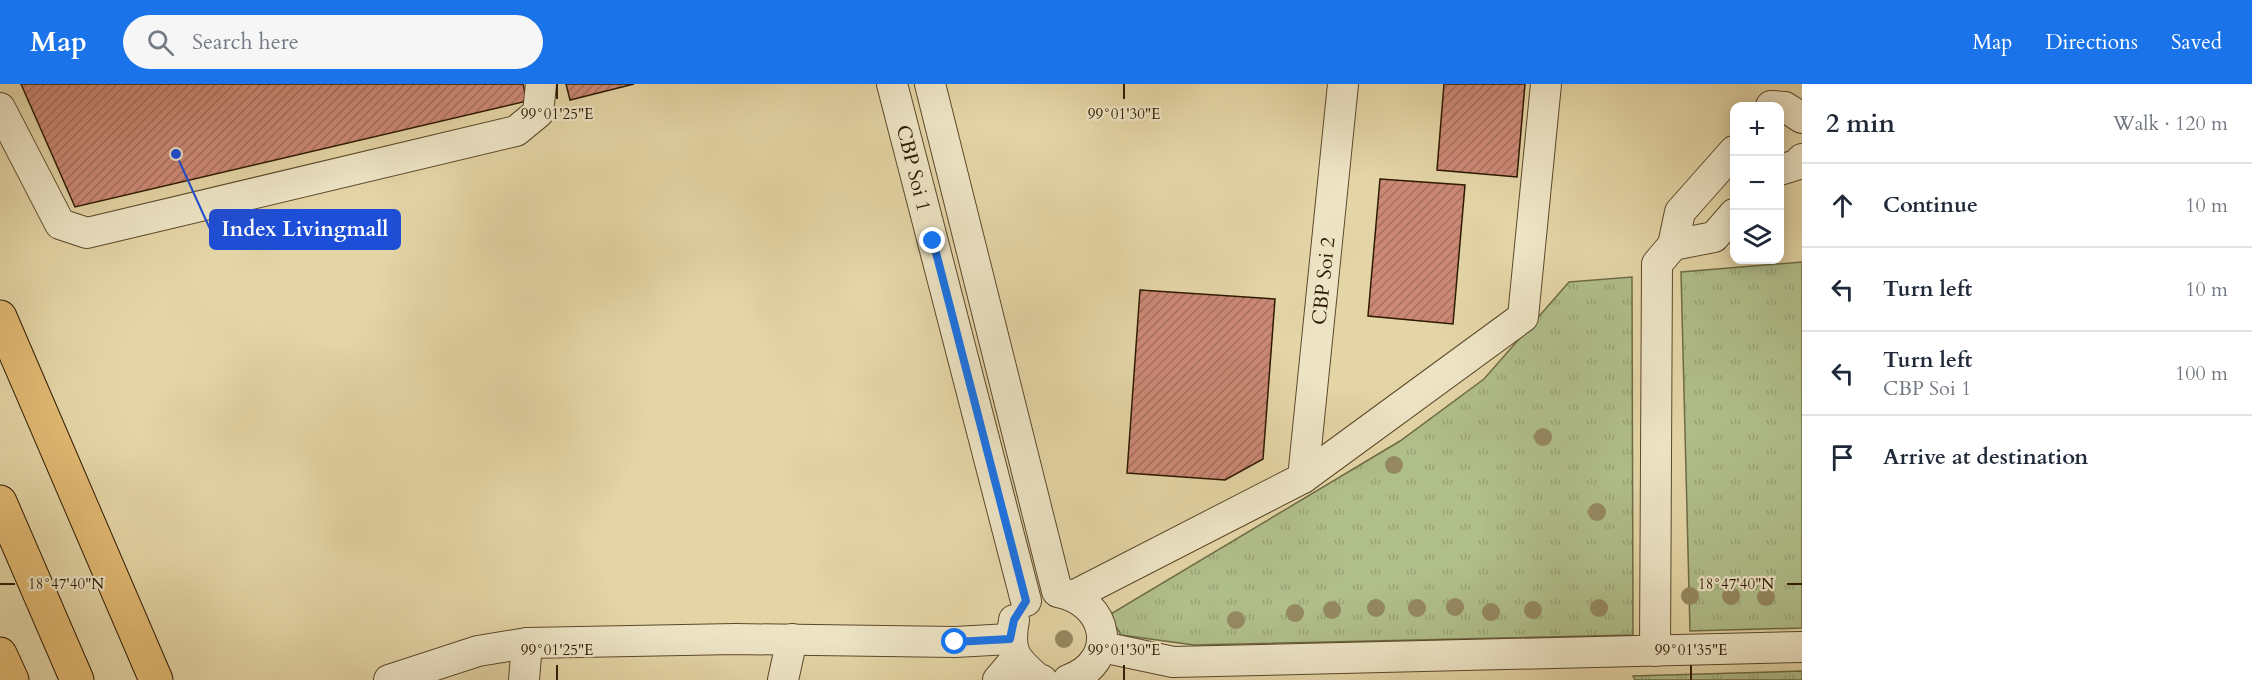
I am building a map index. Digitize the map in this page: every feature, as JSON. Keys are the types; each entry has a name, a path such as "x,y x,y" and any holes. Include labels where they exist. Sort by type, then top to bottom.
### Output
{"main road":[{"path":"0,317 156,680"},
{"path":"0,502 77,680"},
{"path":"0,654 12,680"}],"street":[{"path":"0,108 60,224 87,233 516,131 538,112 541,84"},
{"name":"CBP Soi 1","path":"892,84 1026,601"},
{"name":"CBP Soi 1","path":"930,84 967,231 1066,593"},
{"name":"CBP Soi 2","path":"1303,478 1343,84"},
{"path":"1008,660 1014,620 1026,601 1066,593 1303,478 1523,318 1546,84"},
{"path":"1784,107 1802,118"},
{"path":"1655,651 1657,264 1673,245 1680,212 1730,156"},
{"path":"1673,245 1714,237 1730,219"},
{"path":"933,241 967,231"},
{"path":"1066,593 1094,611 1102,630 1102,647 1097,658 1084,674 1068,680"},
{"path":"783,680 792,639"},
{"path":"389,680 478,651 527,643 792,639 955,642 1008,660 1042,680"},
{"path":"524,680 527,643"},
{"path":"1102,647 1173,662 1802,647"}],"green space":[{"path":"1802,262 1802,628 1690,631 1681,272"},
{"path":"1632,277 1633,635 1194,645 1121,635 1109,615 1400,441 1484,379 1569,282"},
{"path":"1802,671 1802,680 1635,680 1633,676"}],"building":[{"path":"21,84 523,84 527,101 75,207"},
{"path":"566,84 634,84 570,100"},
{"path":"1444,84 1525,84 1517,177 1437,170"},
{"path":"1380,179 1465,185 1453,324 1368,316"},
{"path":"1140,290 1275,299 1263,459 1225,480 1127,473"}],"place":[{"name":"Index Livingmall","path":"176,154"}],"route":[{"path":"933,241 1026,601 1014,620 1010,639 955,642"}]}
